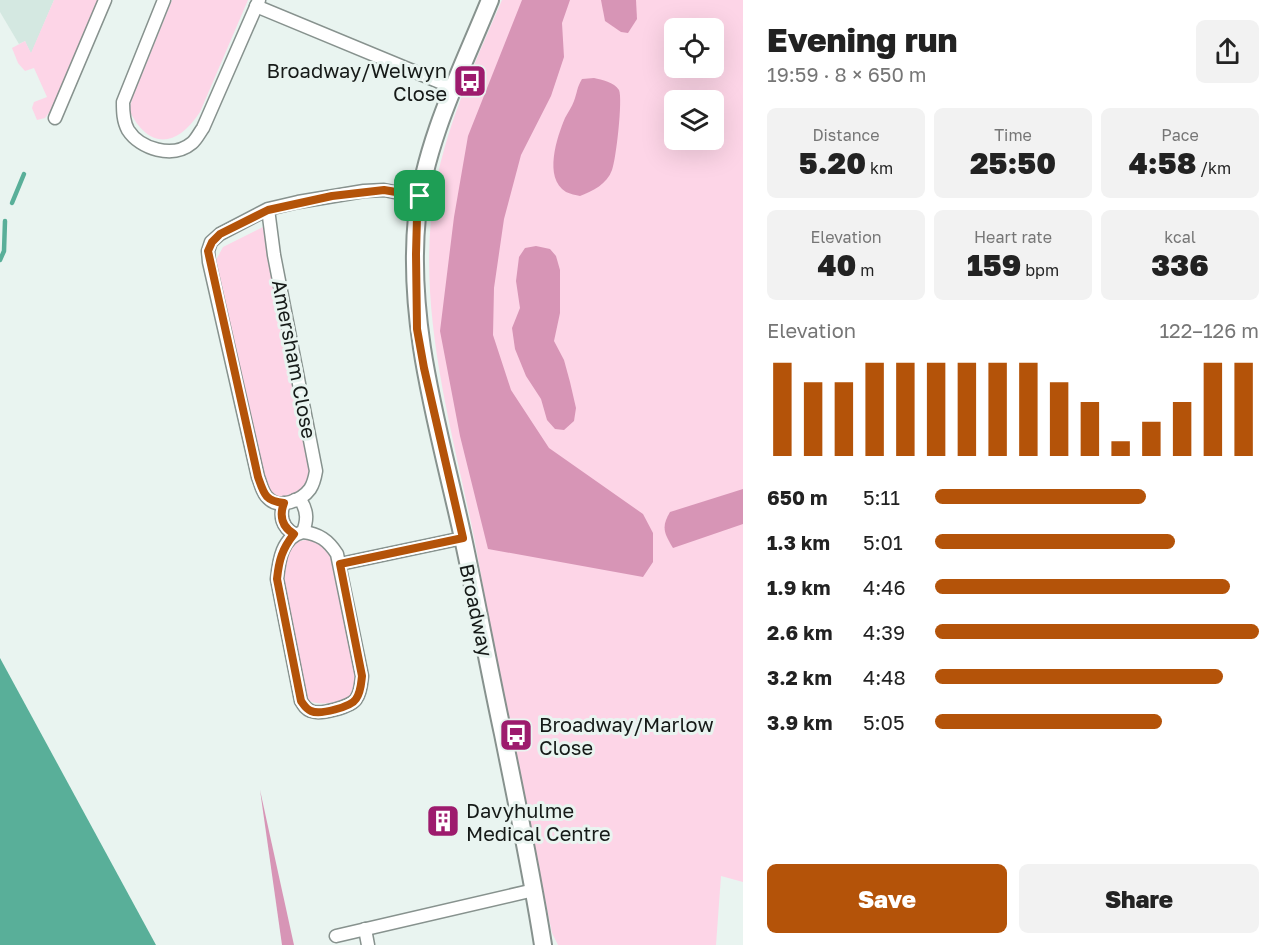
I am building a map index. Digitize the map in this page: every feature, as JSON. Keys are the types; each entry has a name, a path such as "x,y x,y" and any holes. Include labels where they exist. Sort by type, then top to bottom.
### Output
{"street":[{"path":"55,118 105,0"},
{"path":"165,0 123,102 127,128 133,137 145,146 160,150 177,150 192,144 203,128 257,3 454,88"},
{"name":"Broadway","path":"490,0 433,142 420,196 416,245 417,329 463,538 543,945"},
{"path":"290,502 282,510 285,527 298,533 316,534 324,538 332,546 340,564 362,676 357,698 348,707 315,712 304,706 301,701 277,579 279,561 284,548 298,533 307,518 306,512 301,501 272,502 266,497 258,477 208,251 212,242 220,234 268,210 298,202 384,190 420,196"},
{"name":"Amersham Close","path":"268,210 274,255 316,471 310,488 290,502"},
{"path":"340,564 463,538"},
{"path":"336,936 534,890"},
{"path":"364,929 368,945"}],"shaded area":[{"path":"0,0 54,0 31,54 25,41 19,44 0,12"},
{"path":"54,0 99,0 51,110 45,118 37,120 32,108 34,102 47,97 34,68 25,71 18,63 12,48 25,41 31,53"},
{"path":"172,0 248,0 200,112 182,132 173,138 163,140 145,133 129,110"},
{"path":"502,0 743,0 743,882 721,876 716,945 558,945 552,933 441,379 431,299 429,259 435,191 448,135 468,79"},
{"path":"522,0 570,0 562,23 564,57 551,96 521,155 504,219 494,288 493,335 511,390 549,448 643,514 653,533 653,562 643,577 488,549 460,436 440,331 454,217 468,136"},
{"path":"601,0 636,0 637,19 628,33 621,32 605,21"},
{"path":"594,78 611,83 619,90 617,143 610,175 595,189 580,196 566,192 559,186 553,167 554,157 562,126 580,82 582,79"},
{"path":"263,227 309,458 308,477 302,489 291,496 272,498 262,477 216,260 223,247"},
{"path":"536,246 550,249 556,256 560,270 560,313 554,341 564,360 576,408 574,421 564,430 555,429 547,420 541,399 526,376 515,349 512,328 520,308 516,281 519,257 525,248"},
{"path":"743,489 743,524 673,548 665,530 665,522 670,512"},
{"path":"311,539 324,546 333,559 356,679 350,696 328,703 316,703 306,699 282,573 289,548 295,542"},
{"path":"0,658 156,945 0,945"},
{"path":"260,790 294,945 282,945"}],"waterway":[{"path":"12,203 24,174"},
{"path":"0,260 4,251 5,221"}],"place":[{"name":"Broadway/Welwyn Close","path":"470,81"},
{"name":"Broadway/Marlow Close","path":"516,735"},
{"name":"Davyhulme Medical Centre","path":"443,821"}],"route":[{"path":"384,190 420,196 416,254 417,329 463,538 340,564 362,676 361,688 357,698 348,707 310,711 301,701 277,579 279,561 284,548 294,534 285,527 282,520 284,503 272,502 266,497 258,477 208,251 212,242 220,234 268,210 298,202 384,190"}]}
